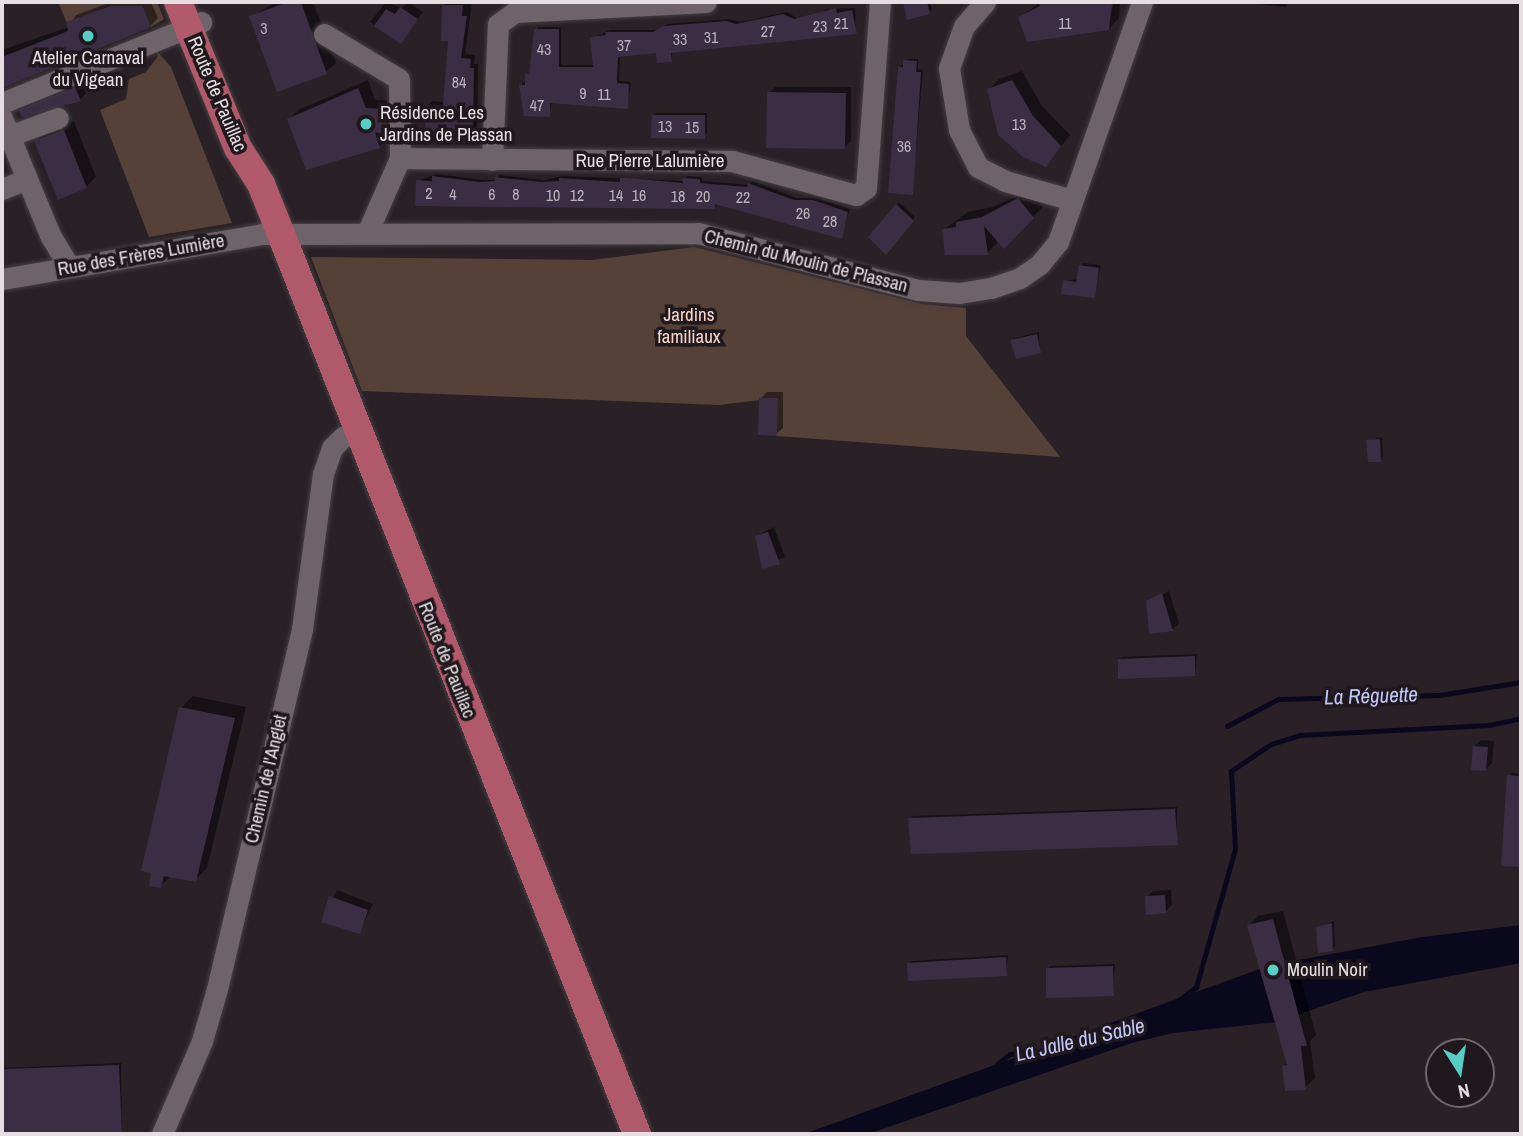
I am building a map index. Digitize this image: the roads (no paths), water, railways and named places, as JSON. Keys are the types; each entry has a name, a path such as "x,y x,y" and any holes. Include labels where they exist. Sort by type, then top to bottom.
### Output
{"main road":[{"name":"Route de Pauillac","path":"190,13 252,143 261,184 637,1134"}],"street":[{"path":"492,160 498,24 514,12 706,2"},
{"name":"Rue Pierre Lalumière","path":"400,158 732,161 856,195 866,188 880,2"},
{"path":"985,2 964,26 949,68 959,130 978,167 1005,181 1072,200"},
{"name":"Chemin du Moulin de Plassan","path":"281,234 698,233 919,290 959,293 1010,281 1040,264 1058,242 1142,2"},
{"path":"2,103 190,13"},
{"path":"324,34 399,79 400,158 368,233"},
{"path":"58,118 6,127 27,179 69,267"},
{"path":"2,189 27,179"},
{"name":"Rue des Frères Lumière","path":"2,279 281,234"},
{"name":"Chemin de l'Anglet","path":"162,1134 202,1041 217,989 302,629 323,474 332,447 343,437 359,432"}],"water":[{"path":"1521,925 1521,963 1364,992 1276,1022 1173,1033 1132,1043 868,1134 804,1134 1268,966 1422,937"}],"waterway":[{"name":"La Réguette","path":"1227,726 1278,699 1439,695 1521,682"},
{"path":"1177,1001 1196,987 1235,849 1231,771 1271,744 1300,735 1489,725 1521,718"},
{"name":"La Jalle du Sable","path":"997,1064 1010,1054 1033,1050"}],"place":[{"name":"Atelier Carnaval du Vigean","path":"88,36"},
{"name":"Résidence Les Jardins de Plassan","path":"366,124"},
{"name":"Moulin Noir","path":"1273,970"}],"park label":[{"name":"Jardins familiaux","path":"689,326"}]}
